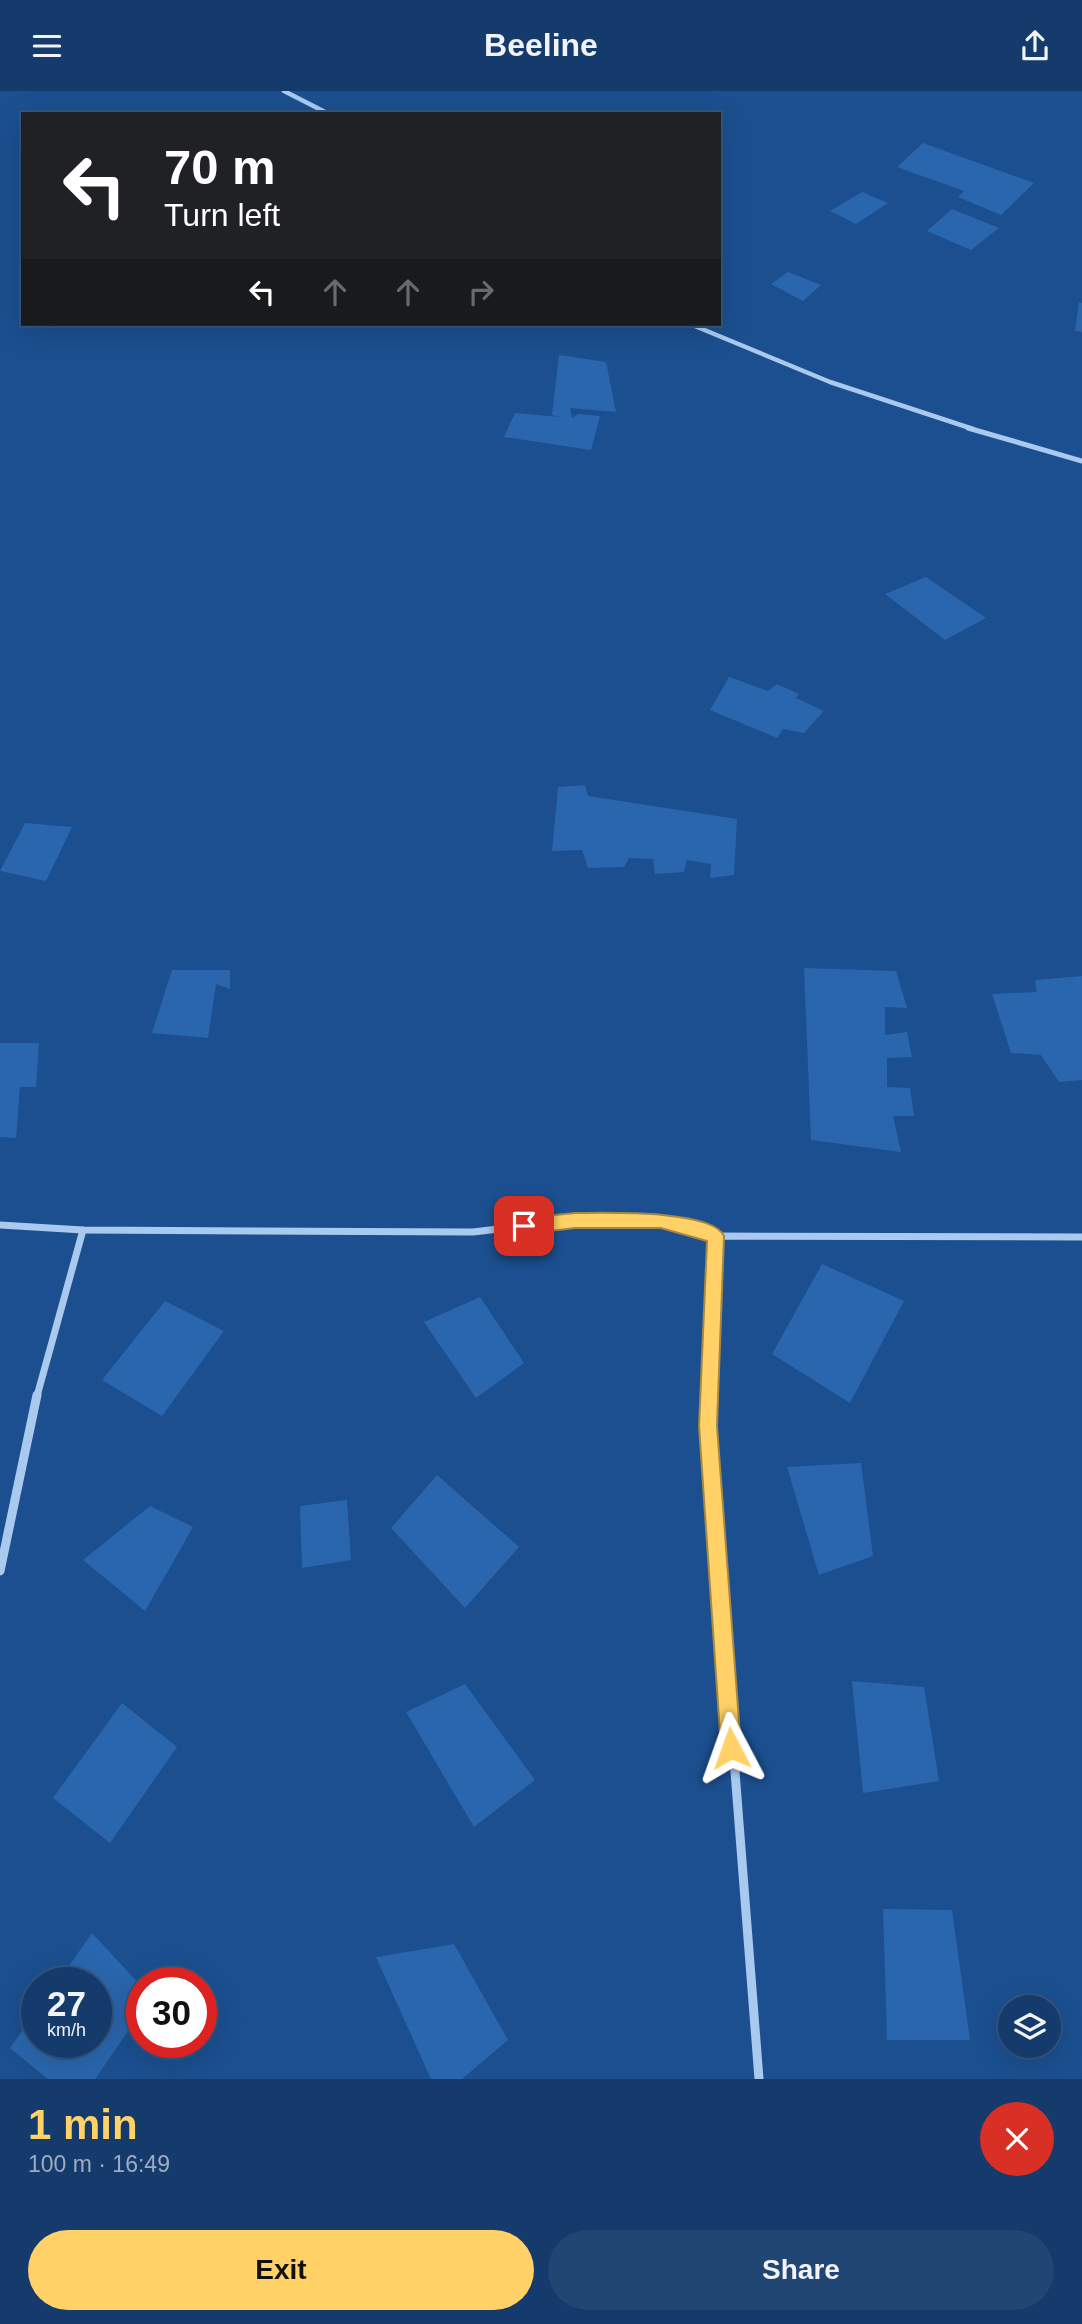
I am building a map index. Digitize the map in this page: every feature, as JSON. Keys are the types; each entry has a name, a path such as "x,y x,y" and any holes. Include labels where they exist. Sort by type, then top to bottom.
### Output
{"street":[{"path":"284,91 325,112"},
{"path":"695,326 830,382 1027,447 1082,461"},
{"path":"0,1225 83,1230 472,1232 575,1220 661,1220 715,1236 1082,1237"},
{"path":"0,1571 38,1392 83,1230"},
{"path":"715,1236 708,1426 735,1802 759,2079"}],"building":[{"path":"923,143 1034,183 1001,215 958,197 964,191 897,167"},
{"path":"862,192 888,203 856,224 830,211"},
{"path":"952,209 999,228 971,250 927,231"},
{"path":"788,272 821,285 803,301 771,284"},
{"path":"1079,302 1082,303 1082,332 1075,331"},
{"path":"559,355 606,362 616,412 570,408 572,418 578,414 600,416 591,450 504,437 515,413 561,417 552,415"},
{"path":"926,577 986,618 945,640 885,594"},
{"path":"729,677 768,691 777,684 799,694 796,698 824,711 804,733 783,729 777,738 710,710"},
{"path":"585,785 588,796 737,819 734,875 710,878 711,864 687,860 684,872 655,874 653,859 629,858 624,867 588,868 582,850 552,851 558,787"},
{"path":"25,823 72,827 46,881 0,871"},
{"path":"804,968 896,971 907,1008 885,1007 885,1035 907,1032 912,1057 887,1058 887,1087 910,1088 914,1116 893,1116 901,1152 811,1140"},
{"path":"172,970 230,970 230,989 216,984 208,1038 152,1033"},
{"path":"1082,976 1082,1080 1059,1082 1041,1055 1011,1053 992,994 1037,992 1035,980"},
{"path":"0,1043 39,1043 36,1087 20,1087 16,1138 0,1137"},
{"path":"822,1264 904,1301 850,1403 772,1354"},
{"path":"480,1297 524,1363 476,1398 424,1322"},
{"path":"165,1301 224,1331 162,1416 102,1380"},
{"path":"861,1463 873,1556 819,1575 787,1467"},
{"path":"437,1475 519,1547 465,1608 391,1528"},
{"path":"347,1500 351,1560 302,1568 300,1506"},
{"path":"150,1506 193,1527 145,1611 83,1560"},
{"path":"852,1681 924,1687 939,1781 863,1793"},
{"path":"465,1684 535,1780 474,1827 406,1712"},
{"path":"122,1703 177,1747 110,1843 53,1798"},
{"path":"883,1909 952,1910 970,2040 887,2040"},
{"path":"92,1933 126,1970 126,2034 112,2054 112,1967 68,1967"},
{"path":"454,1944 508,2040 462,2079 431,2079 376,1957"},
{"path":"21,2033 21,2057 10,2048"},
{"path":"22,2058 110,2058 95,2079 48,2079"}],"route":[{"path":"524,1226 575,1220 661,1220 715,1236 709,1329 708,1426 731,1748"}]}
